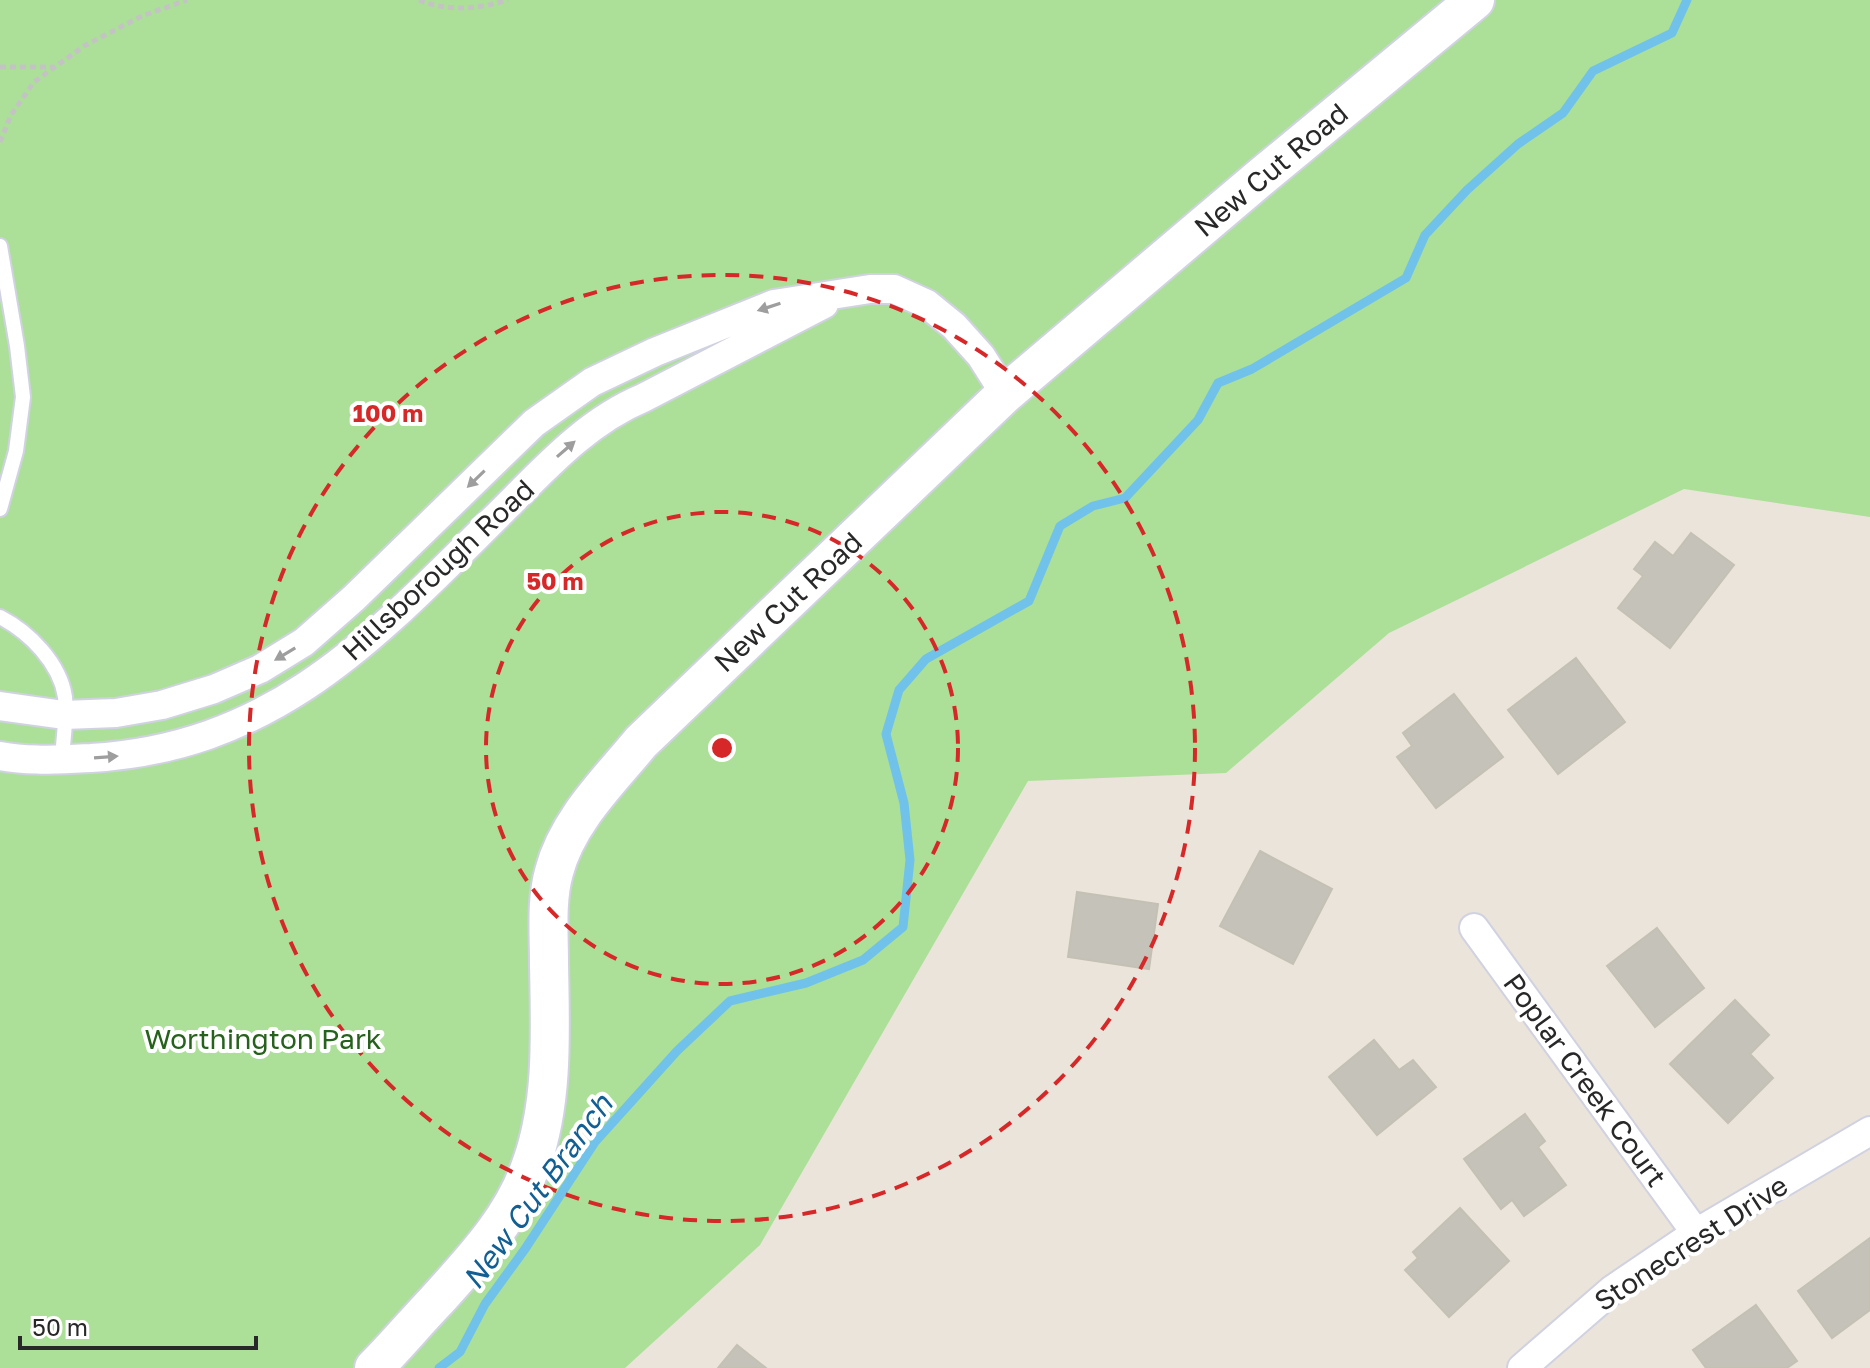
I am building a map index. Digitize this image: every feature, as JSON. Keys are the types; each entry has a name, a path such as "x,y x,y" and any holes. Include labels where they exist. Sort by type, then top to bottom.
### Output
{"street":[{"name":"New Cut Road","path":"374,1368 480,1253 515,1202 532,1161 544,1115 553,873 569,834 641,742 1005,394 1475,0"},
{"name":"Hillsborough Road","path":"0,706 64,715 116,713 162,705 214,689 260,669 304,642 354,598 534,423 592,382 655,352 774,304 870,289 894,289 927,304 954,326 981,356 1005,394"},
{"name":"Hillsborough Road","path":"0,756 62,759 114,756 165,748 207,737 274,707 327,674 383,628 564,450 616,409 846,293"},
{"name":"Poplar Creek Court","path":"1474,928 1696,1233"},
{"name":"Stonecrest Drive","path":"1522,1368 1612,1290 1696,1233 1870,1131"}],"lane":[{"path":"0,246 23,397 16,451 0,509"},
{"path":"0,617 40,648 56,669 65,697 62,759"}],"path":[{"path":"0,142 11,115 34,82 84,46 142,16 187,0"},
{"path":"419,0 431,5 465,9 508,0"},
{"path":"0,67 55,67"}],"green space":[{"name":"Worthington Park","path":"0,0 1870,0 1870,517 1684,489 1389,633 1226,773 1028,781 760,1245 625,1368 0,1368"}],"building":[{"path":"1691,533 1734,565 1670,648 1618,608 1643,576 1634,569 1655,542 1673,556"},
{"path":"1576,658 1625,722 1558,774 1508,710"},
{"path":"1454,694 1503,757 1436,808 1397,757 1412,746 1403,733"},
{"path":"1260,851 1332,889 1293,964 1220,926"},
{"path":"1077,892 1158,904 1149,969 1068,957"},
{"path":"1657,928 1704,988 1655,1027 1607,966"},
{"path":"1735,1000 1769,1035 1750,1054 1773,1078 1728,1123 1670,1064"},
{"path":"1374,1040 1399,1070 1413,1060 1436,1087 1377,1135 1329,1077"},
{"path":"1525,1114 1545,1141 1538,1147 1566,1185 1524,1216 1512,1200 1501,1209 1464,1159"},
{"path":"1460,1208 1509,1261 1449,1317 1405,1270 1418,1258 1413,1252"},
{"path":"1870,1238 1870,1310 1832,1338 1798,1291"},
{"path":"1756,1305 1797,1361 1787,1368 1706,1368 1693,1350"},
{"path":"737,1345 766,1368 718,1368"}],"waterway":[{"name":"New Cut Branch","path":"439,1368 460,1352 485,1304 595,1142 677,1051 730,1001 806,983 863,960 903,927 910,860 904,803 886,734 899,690 926,659 1029,601 1060,526 1093,506 1125,498 1198,420 1218,383 1252,369 1406,278 1425,235 1467,190 1518,144 1563,113 1593,71 1672,33 1687,0"}]}
